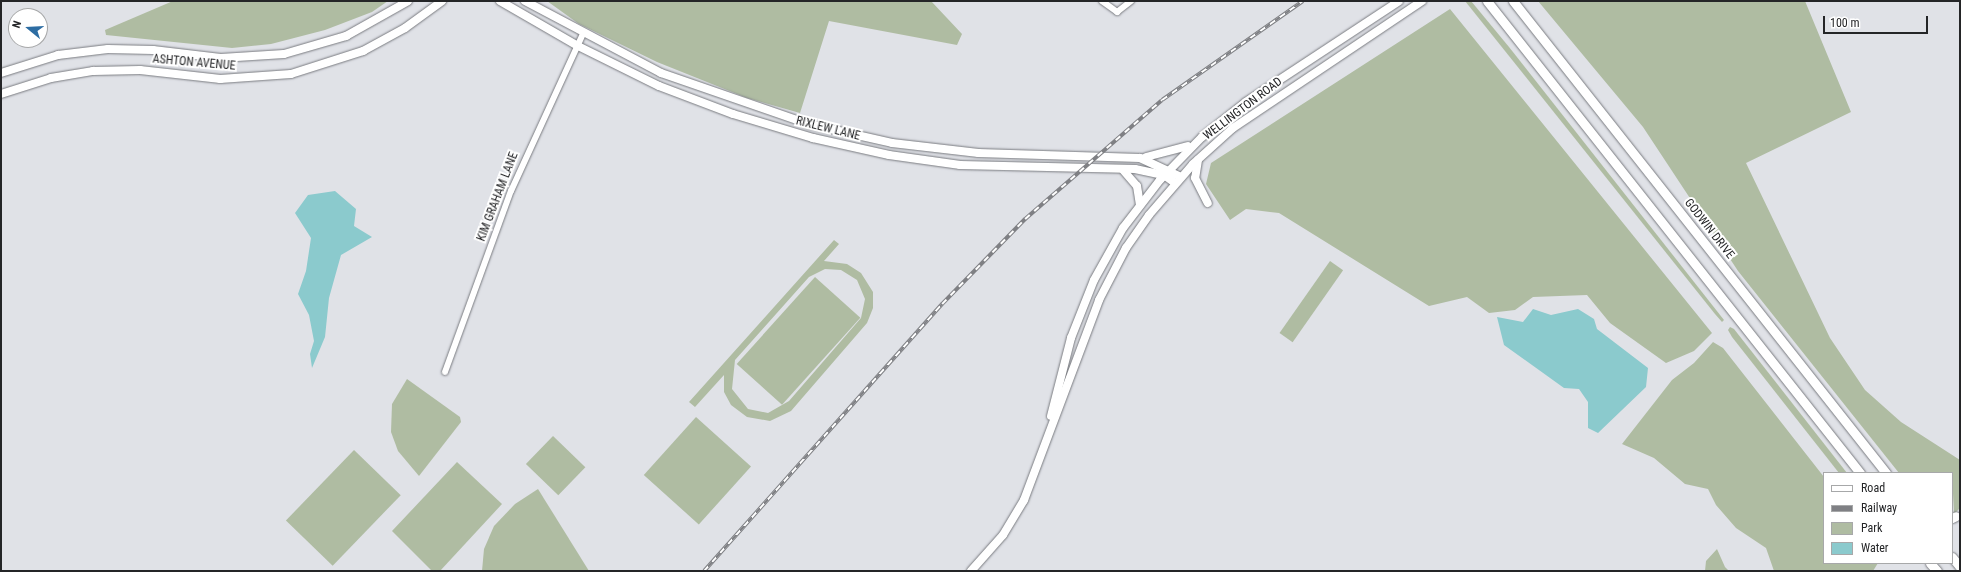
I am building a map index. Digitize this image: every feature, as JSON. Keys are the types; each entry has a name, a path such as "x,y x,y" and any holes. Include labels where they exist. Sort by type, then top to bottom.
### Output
{"main road":[{"name":"ASHTON AVENUE","path":"1,72 58,55 108,49 153,50 221,58 284,54 346,36 408,1"},
{"name":"ASHTON AVENUE","path":"1,94 51,78 93,71 140,70 220,79 291,74 363,51 405,28 442,1"},
{"name":"RIXLEW LANE","path":"500,1 578,46 698,102 788,132 852,148 992,168 1167,172"},
{"name":"RIXLEW LANE","path":"525,1 583,34 692,85 775,114 846,133 978,153 1140,158 1167,172 1181,177"},
{"name":"WELLINGTON ROAD","path":"1050,428 1058,383 1079,314 1108,253 1140,205 1167,172 1202,137 1246,102 1399,1"},
{"name":"WELLINGTON ROAD","path":"971,571 1014,518 1111,276 1149,215 1175,183 1200,157 1257,110 1422,1"},
{"path":"1488,1 1859,472"},
{"name":"GODWIN DRIVE","path":"1513,1 1885,472"},
{"path":"1140,158 1176,152 1202,137"},
{"path":"1200,157 1195,178 1208,203"},
{"path":"1123,170 1136,184 1140,205"},
{"name":"RIXLEW LANE","path":"1167,172 1175,183"},
{"path":"1953,558 1960,568"}],"street":[{"path":"1102,1 1117,12 1131,1"},
{"name":"KIM GRAHAM LANE","path":"445,372 511,191 583,34"}],"green space":[{"path":"173,1 388,1 372,12 325,30 271,44 232,48 106,35 105,30"},
{"path":"547,1 931,1 962,34 957,45 829,21 800,113 747,98 657,62 579,24"},
{"path":"1465,1 1471,1 1509,47 1724,320 1722,322 1715,314"},
{"path":"1538,1 1805,1 1851,112 1746,163 1830,338 1865,390 1901,422 1960,460 1960,508 1954,514 1953,472 1898,472 1738,271 1643,127"},
{"path":"1450,9 1712,333 1694,351 1666,363 1610,323 1587,295 1533,297 1515,310 1489,313 1467,297 1429,306 1279,213 1246,209 1230,220 1206,184 1211,163"},
{"path":"834,240 839,244 824,261 847,264 861,273 873,292 873,308 867,323 791,411 770,421 747,417 731,405 724,392 724,375 695,407 689,402","holes":["825,269 841,270 857,280 865,299 861,318 789,401 768,413 748,409 732,389 735,360 809,277"]},
{"path":"1330,261 1343,270 1293,342 1280,333"},
{"path":"815,277 860,318 782,405 737,364"},
{"path":"1730,327 1734,329 1846,472 1838,472 1728,330"},
{"path":"1713,342 1723,348 1823,476 1823,564 1877,564 1873,571 1774,571 1766,548 1736,528 1716,505 1708,489 1685,484 1654,458 1622,444 1672,380 1694,363"},
{"path":"407,379 460,417 461,422 419,476 398,451 391,432 392,404"},
{"path":"696,417 751,467 699,524 644,475"},
{"path":"553,436 585,467 558,495 526,464"},
{"path":"354,450 401,495 333,566 286,520"},
{"path":"457,462 502,504 440,571 432,571 392,531"},
{"path":"538,489 589,571 482,571 484,549 494,526 515,504"},
{"path":"1717,549 1725,567 1729,571 1705,571 1706,561"}],"water":[{"path":"335,191 356,209 354,226 372,237 341,255 329,298 325,337 312,368 310,354 314,341 309,315 298,294 306,271 311,238 295,213 308,195"},
{"path":"1533,309 1551,315 1578,309 1594,319 1597,329 1648,368 1646,387 1598,433 1588,428 1588,402 1579,389 1564,388 1504,345 1497,317 1523,322"}],"railway":[{"path":"704,571 942,304 1025,219 1162,100 1303,1"}]}
